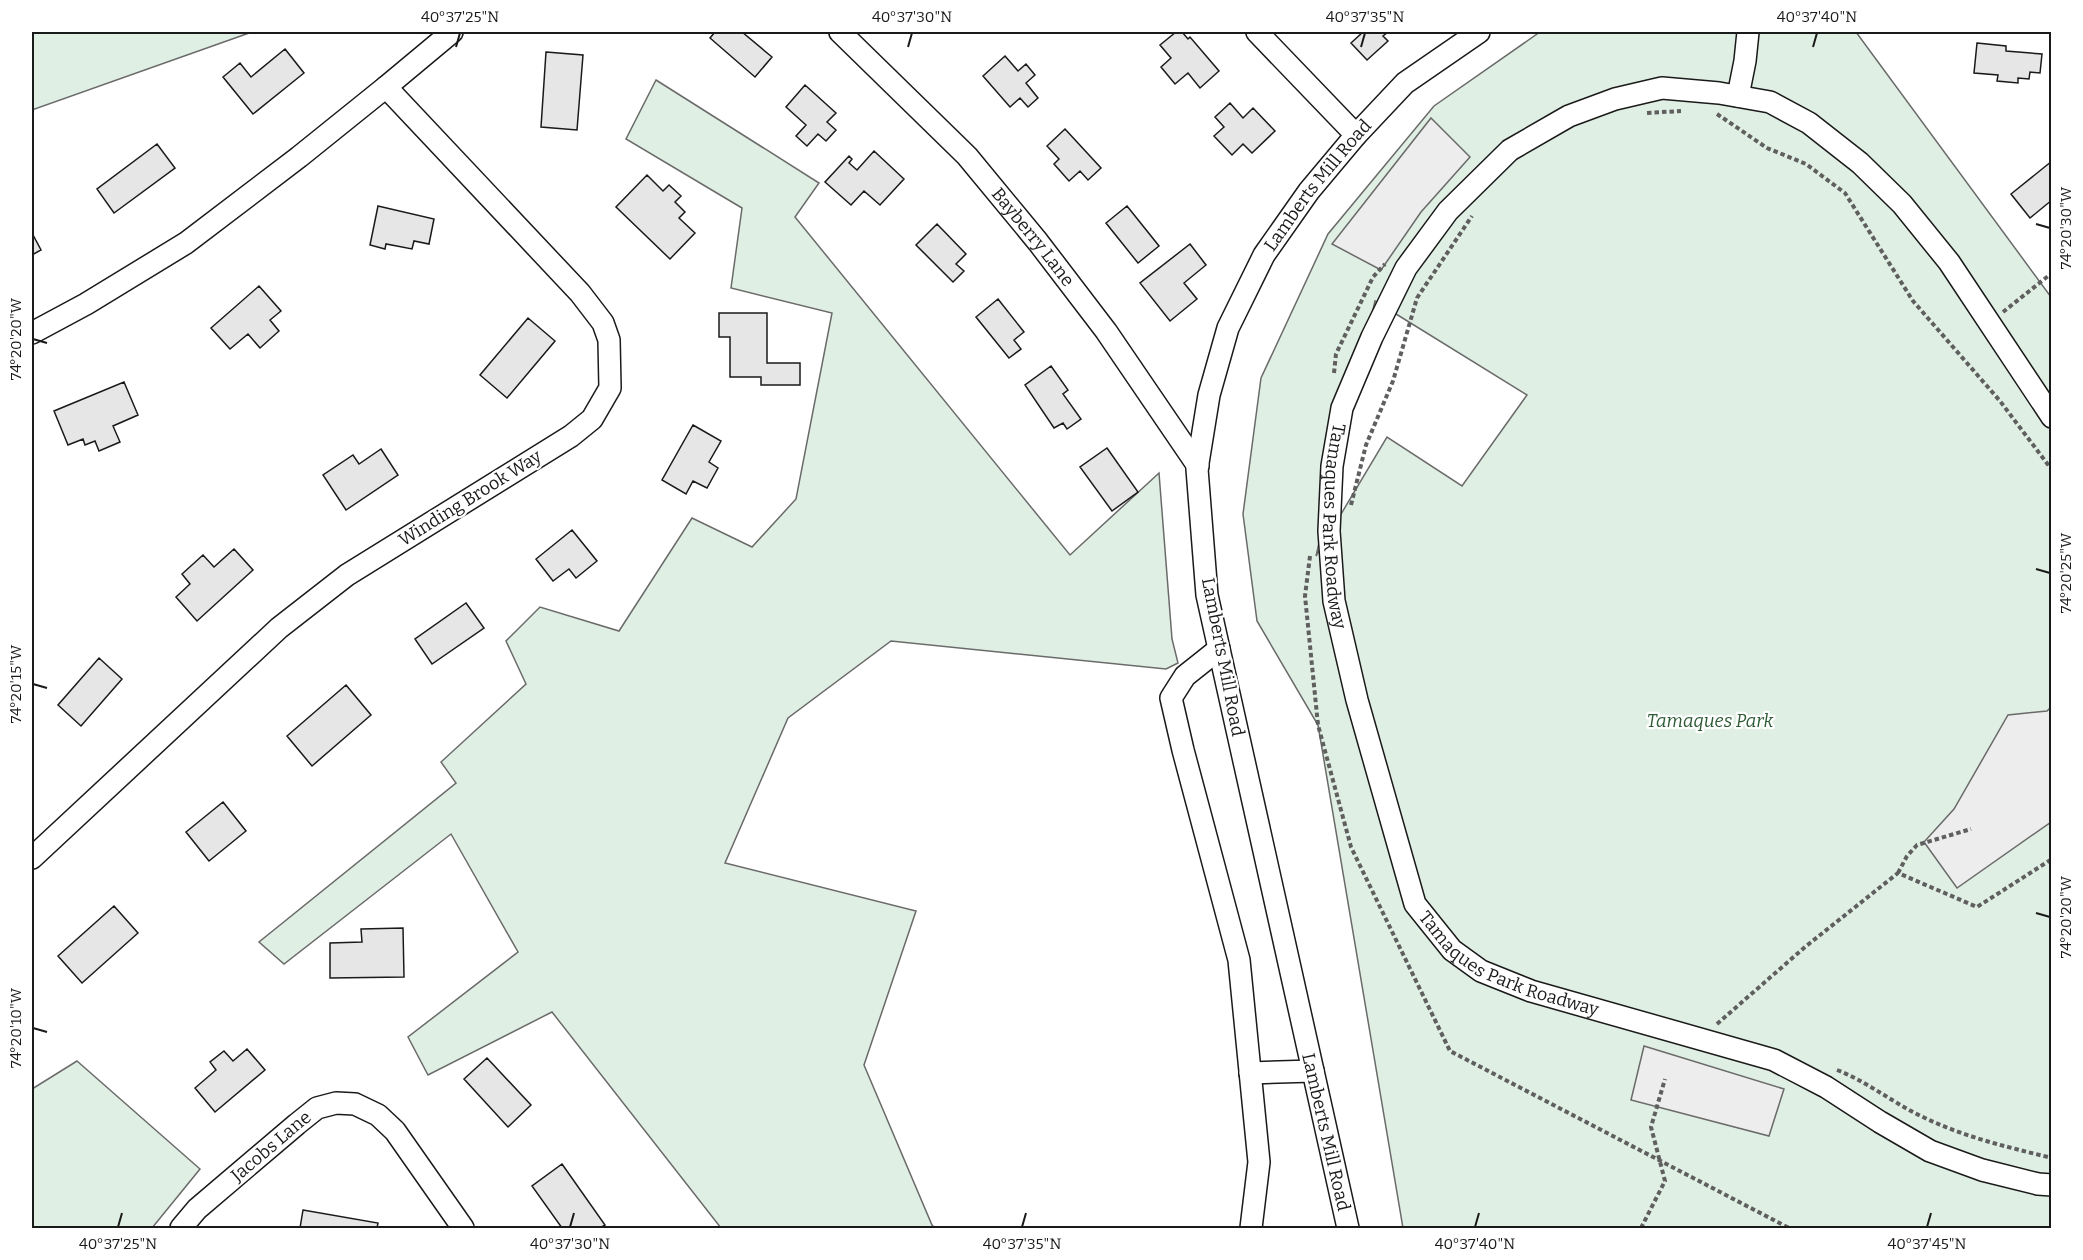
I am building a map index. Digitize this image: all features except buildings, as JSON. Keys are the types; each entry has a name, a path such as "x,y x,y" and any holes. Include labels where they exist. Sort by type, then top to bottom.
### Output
{"street":[{"path":"32,333 86,304 186,243 299,157 452,32"},
{"name":"Bayberry Lane","path":"840,32 967,156 1038,242 1106,331 1198,466"},
{"path":"1257,32 1356,135"},
{"name":"Lamberts Mill Road","path":"1348,1228 1207,595 1198,466 1209,395 1228,328 1264,255 1309,191 1356,135 1405,83 1479,32"},
{"path":"1738,96 1748,32"},
{"name":"Winding Brook Way","path":"32,858 279,628 347,576 571,436 592,419 610,388 609,339 603,323 580,293 386,87"},
{"name":"Tamaques Park Roadway","path":"2052,417 1949,262 1908,212 1860,163 1809,123 1770,102 1719,93 1662,88 1615,99 1569,116 1510,150 1448,211 1406,268 1372,337 1342,408 1332,476 1329,531 1334,601 1357,700 1414,904 1452,950 1481,971 1531,991 1774,1060 1826,1087 1930,1151 1982,1170 2038,1184 2052,1185"},
{"path":"1219,649 1185,676 1171,698 1239,960 1259,1162 1251,1228"},
{"path":"1250,1073 1313,1071"},
{"name":"Jacobs Lane","path":"181,1228 197,1209 317,1107 336,1103 355,1104 378,1115 395,1131 463,1228"}],"path":[{"path":"1711,109 1767,148 1806,165 1845,193 1913,301 2000,401 2052,470"},
{"path":"1646,113 1689,110"},
{"path":"1350,507 1366,445 1393,381 1417,298 1473,215"},
{"path":"1334,377 1336,354 1373,277 1389,260"},
{"path":"1990,323 2052,273"},
{"path":"1311,550 1305,596 1318,725 1352,847 1450,1051 1789,1228"},
{"path":"1724,1030 1714,1027 1805,947 1898,873 1906,856 1917,844 1971,829"},
{"path":"1898,873 1977,907 2052,859"},
{"path":"1836,1069 1856,1077 1922,1117 1982,1141 2052,1158"},
{"path":"1641,1228 1665,1180 1652,1127 1665,1079"}],"green space":[{"path":"32,32 252,32 32,110"},
{"name":"Tamaques Park","path":"1540,32 1856,32 2051,297 2051,1228 1403,1228 1318,725 1257,621 1243,514 1261,378 1328,234 1434,106","holes":["1375,301 1527,395 1462,486 1387,437 1316,556"]},
{"path":"656,80 819,183 795,217 1070,555 1159,473 1172,639 1178,663 1166,669 891,641 788,718 725,863 916,911 864,1065 935,1228 721,1228 552,1012 428,1075 408,1037 518,952 451,834 284,964 259,942 456,783 441,762 526,684 506,641 540,607 619,631 692,518 752,547 796,499 832,313 731,288 742,208 626,139"},
{"path":"77,1061 200,1169 152,1228 32,1228 32,1089"}],"shaded area":[{"path":"1431,118 1470,157 1421,212 1381,270 1332,244"},
{"path":"2051,707 2051,822 1957,888 1924,842 1954,809 2008,715 2047,711"},
{"path":"1644,1046 1784,1089 1769,1136 1631,1100"}]}
